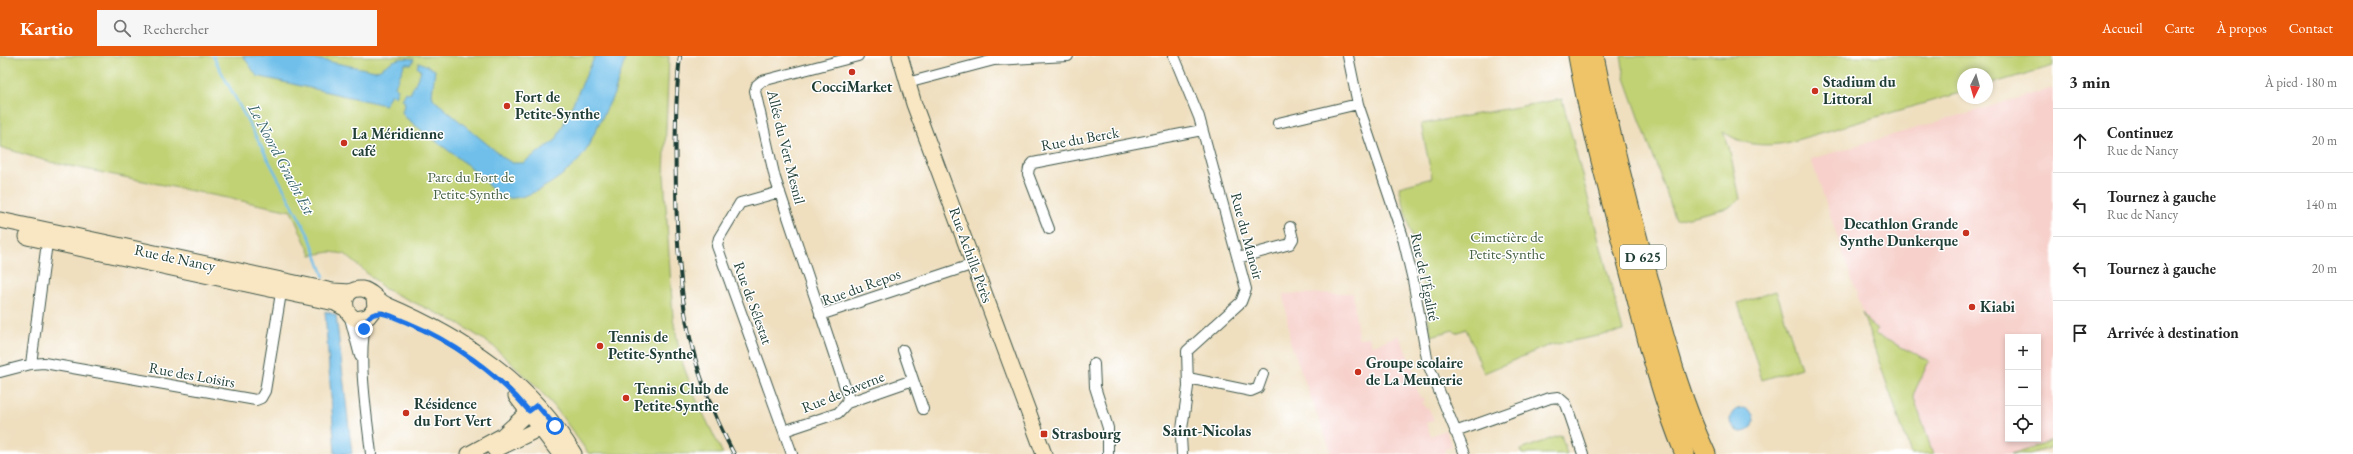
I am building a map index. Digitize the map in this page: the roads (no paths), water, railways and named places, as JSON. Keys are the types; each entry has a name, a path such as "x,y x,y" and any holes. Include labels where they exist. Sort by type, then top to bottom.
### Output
{"highway":[{"name":"D 625","path":"1578,56 1598,149 1645,332 1666,402 1685,454"},
{"name":"D 625","path":"1594,56 1618,161 1654,299 1684,401 1706,454"}],"main road":[{"name":"Rue Achille Pérès","path":"900,56 907,83 1044,454"},
{"path":"0,220 48,237"},
{"path":"0,230 48,237"},
{"name":"Rue de Nancy","path":"48,237 282,286 336,303"},
{"name":"Rue de Nancy","path":"282,286 312,287 336,303"},
{"name":"Rue de Nancy","path":"336,303 351,292 365,289 374,297"},
{"path":"369,316 376,305 374,297"},
{"path":"374,297 428,322 461,342 508,376 533,408 574,454"},
{"path":"336,303 358,319 369,316 388,315 426,332 448,344 501,382 533,408"},
{"path":"470,454 502,436 533,408"},
{"path":"487,454 546,423"},
{"path":"546,423 560,454"}],"street":[{"name":"Allée du Vert Mesnil","path":"820,315 780,192 756,95 757,85 765,80 858,56"},
{"path":"907,83 1002,58 1068,56"},
{"name":"Rue du Manoir","path":"1174,56 1194,104 1246,286 1244,296 1239,304 1189,348 1186,359 1188,378 1181,436 1182,454"},
{"name":"Rue de l'Égalité","path":"1348,56 1358,104 1402,234 1413,280 1426,359 1465,454"},
{"path":"1278,123 1358,104"},
{"name":"Rue du Berck","path":"1049,229 1028,174 1029,168 1033,163 1202,130"},
{"name":"Rue de Sélestat","path":"780,192 740,203 719,238 717,246 792,454"},
{"path":"1238,258 1290,244 1293,239 1290,227"},
{"path":"31,364 48,237"},
{"name":"Rue du Repos","path":"847,403 848,396 820,315 974,264"},
{"name":"Rue des Loisirs","path":"0,372 31,364 44,363 256,400 264,393 282,286"},
{"path":"336,303 364,368"},
{"path":"369,316 364,332 364,368 371,454"},
{"path":"903,350 923,409"},
{"path":"1094,364 1095,387 1108,428 1108,454"},
{"path":"1188,378 1251,391 1258,388 1263,374"},
{"name":"Rue de Saverne","path":"784,431 838,413 847,403 913,380"},
{"path":"1456,432 1550,398 1558,398 1566,404 1584,454"}],"water":[{"path":"243,56 301,56 375,71 396,60 406,58 414,59 412,64 405,64 395,86 398,89 395,96 391,94 385,105 257,76"},
{"path":"595,56 626,56 614,94 585,152 579,160 560,177 548,185 524,196 513,198 499,195 476,172 405,117 402,112 405,102 402,100 406,92 410,94 421,71 417,67 419,62 435,70 432,95 434,100 504,158 512,163 523,163 556,140"},
{"path":"325,311 336,315 352,454 335,454"},
{"path":"1742,408 1751,411 1754,420 1751,429 1742,432 1733,429 1730,420 1733,411"}],"waterway":[{"name":"Le Noord Gracht Est","path":"213,56 310,238 324,277"}],"railway":[{"path":"680,56 676,106 676,156 677,227 682,294 687,326 705,388 734,454"}],"place":[{"name":"CocciMarket","path":"852,72"},
{"name":"Stadium du Littoral","path":"1815,91"},
{"name":"Fort de Petite-Synthe","path":"507,106"},
{"name":"La Méridienne café","path":"344,143"},
{"name":"Decathlon Grande Synthe Dunkerque","path":"1966,233"},
{"name":"Kiabi","path":"1972,307"},
{"name":"Tennis de Petite-Synthe","path":"600,346"},
{"name":"Groupe scolaire de La Meunerie","path":"1358,372"},
{"name":"Tennis Club de Petite-Synthe","path":"626,398"},
{"name":"Résidence du Fort Vert","path":"406,413"},
{"name":"Strasbourg","path":"1044,434"}],"district":[{"name":"Saint-Nicolas","path":"1207,430"}],"park label":[{"name":"Parc du Fort de Petite-Synthe","path":"471,186"},
{"name":"Cimetière de Petite-Synthe","path":"1507,246"}]}
